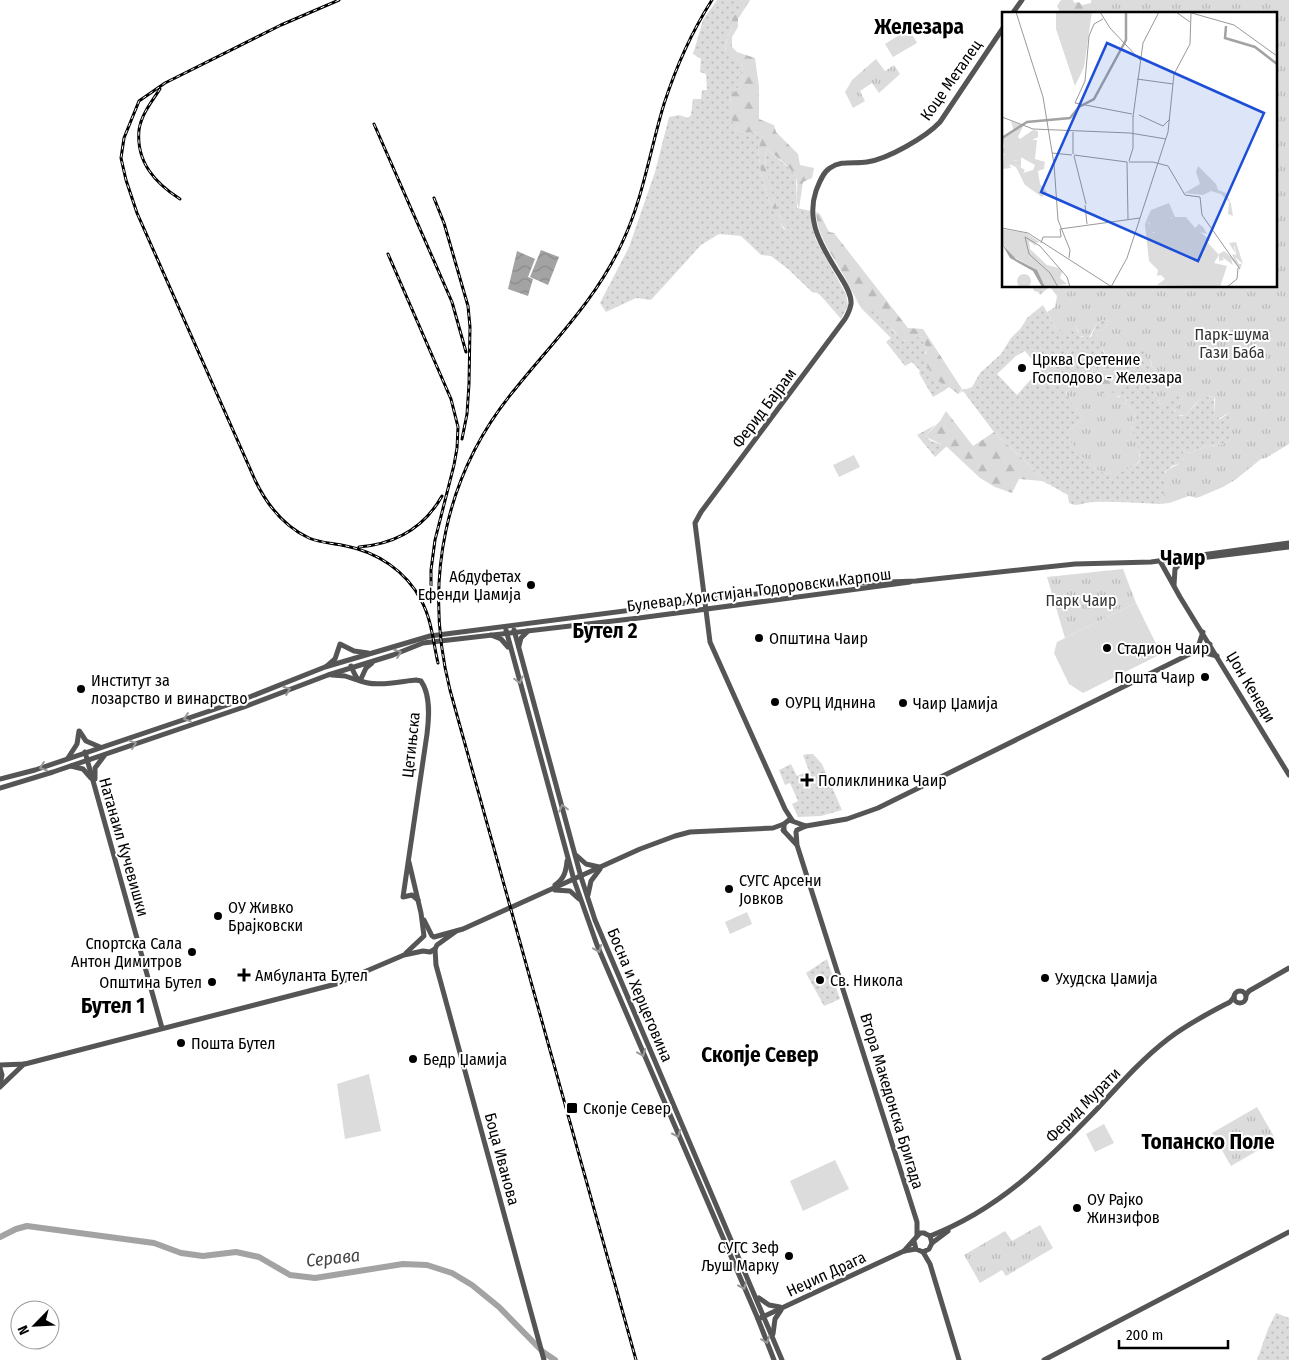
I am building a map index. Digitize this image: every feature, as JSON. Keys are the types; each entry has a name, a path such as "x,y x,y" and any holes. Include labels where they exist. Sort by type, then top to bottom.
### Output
{"street":[{"path":"1013,12 1022,0"},
{"name":"Коце Металец","path":"831,167 844,162 876,160 931,131 940,122 1002,29"},
{"name":"Ферид Бајрам","path":"785,809 710,642 695,523 845,319 851,306 847,288 818,238 814,220 816,192 827,170 831,167"},
{"path":"1160,561 1183,560 1289,545"},
{"path":"1160,561 1289,545"},
{"path":"1174,586 1175,569 1183,560"},
{"name":"Булевар Христијан Тодоровски Карпош","path":"0,779 22,774 242,700 325,667 430,636 506,630 834,584 916,581 1054,566 1160,561"},
{"name":"Џон Кенеди","path":"1160,561 1289,775"},
{"name":"Булевар Христијан Тодоровски Карпош","path":"531,626 706,609 916,581"},
{"path":"519,649 521,638 531,626"},
{"name":"Босна и Херцеговина","path":"513,629 588,897 611,959 765,1316 782,1360"},
{"name":"Булевар Христијан Тодоровски Карпош","path":"0,788 106,754 423,643 488,635 506,630"},
{"name":"Босна и Херцеговина","path":"506,630 581,903 617,993 774,1360"},
{"path":"1197,650 1203,632"},
{"path":"488,635 501,639 512,653"},
{"path":"325,667 335,658 340,644 354,651 374,653"},
{"path":"773,828 786,832 796,831 806,826 836,822 878,808 1210,644"},
{"path":"1197,650 1217,656"},
{"path":"348,660 360,681"},
{"path":"360,681 366,668 377,660"},
{"path":"328,675 336,674 360,681"},
{"name":"Цетињска","path":"360,681 384,683 416,680 421,681 425,691 429,717 403,897 412,895 418,900"},
{"path":"68,758 77,744 79,731 86,741 101,747"},
{"name":"Натанаил Кучевишки","path":"85,752 162,1028"},
{"path":"96,792 95,768 106,754"},
{"path":"70,766 77,767 90,776 96,792"},
{"path":"785,809 794,821 806,826"},
{"path":"785,809 786,832"},
{"path":"424,936 455,932 640,849 690,832 773,828 794,821"},
{"name":"Втора Македонска Бригада","path":"794,821 797,845 916,1222 917,1235"},
{"name":"Втора Македонска Бригада","path":"786,832 797,845"},
{"path":"574,851 586,864 602,867"},
{"path":"541,894 562,878 567,868 567,853"},
{"path":"404,955 424,936 421,913 408,859"},
{"path":"588,897 591,881 602,867"},
{"path":"541,894 565,890 574,894 581,903"},
{"path":"421,913 433,936 436,947"},
{"path":"0,1086 2,1075 0,1067 25,1064 336,984 404,955 425,952 436,947 455,932"},
{"path":"419,942 420,947 425,952"},
{"name":"Боца Иванова","path":"436,947 436,965 544,1360"},
{"name":"Боца Иванова","path":"425,952 436,965"},
{"path":"1246,993 1237,991 1234,1000 1243,1002 1246,993 1289,968"},
{"name":"Ферид Мурати","path":"932,1242 954,1226 993,1204 1029,1176 1167,1040 1193,1022 1234,1000"},
{"path":"0,1086 25,1064"},
{"name":"Втора Македонска Бригада","path":"916,1222 927,1234"},
{"name":"Ферид Мурати","path":"927,1234 954,1226"},
{"path":"1044,1360 1289,1232"},
{"path":"927,1234 932,1242 926,1250 916,1249 914,1241 917,1235 927,1234"},
{"name":"Неџип Драга","path":"904,1251 914,1241"},
{"name":"Неџип Драга","path":"758,1319 904,1251 916,1249"},
{"path":"926,1250 959,1360"},
{"path":"756,1297 769,1305 783,1307 775,1319 773,1336"}],"green space":[{"path":"717,0 741,0 743,5 732,19 732,29 727,37 725,51 741,62 743,72 741,84 731,94 730,99 736,131 742,133 761,132 763,135 758,149 761,174 769,201 783,228 794,236 784,224 773,197 767,175 765,156 767,149 791,170 796,177 797,208 811,211 811,222 816,240 846,294 848,306 841,319 821,296 812,292 771,256 761,255 741,236 719,234 701,245 651,300 636,298 606,312 600,303 629,247 655,172 669,117 679,115 688,118 691,115 693,99 701,99 702,90 707,90 706,74 700,72 701,59 693,54 703,20"},
{"path":"741,0 750,0 738,19 738,27 732,37 732,47 737,52 755,58 759,87 759,119 774,125 776,132 798,154 800,165 814,168 812,178 803,182 799,209 796,178 785,164 767,149 765,155 770,186 784,224 794,236 792,238 778,220 769,201 761,174 758,149 763,135 761,132 738,133 732,120 730,109 731,94 741,84 743,71 741,62 725,52 727,37 732,29 732,19 742,5"},
{"path":"1061,0 1073,0 1074,3 1079,2 1082,5 1091,3 1091,12 1060,12 1057,6"},
{"name":"Парк-шума Гази Баба","path":"1091,0 1289,0 1289,444 1261,459 1235,480 1197,498 1189,496 1160,504 1166,491 1164,476 1170,468 1184,460 1183,451 1189,453 1207,446 1220,445 1230,441 1230,412 1216,420 1214,416 1215,399 1209,396 1198,401 1186,415 1172,418 1172,414 1177,409 1183,396 1181,395 1160,405 1149,381 1149,376 1157,369 1152,367 1151,361 1145,356 1142,348 1137,352 1123,354 1127,371 1120,375 1112,362 1107,362 1104,351 1099,347 1096,336 1097,332 1104,329 1109,322 1102,320 1096,325 1089,338 1080,336 1076,326 1071,332 1063,334 1055,327 1047,312 1055,307 1057,296 1051,288 1276,288 1276,12 1091,12"},
{"path":"909,29 917,43 893,57 885,44"},
{"path":"876,59 885,71 894,65 900,74 879,93 872,83 860,91 865,101 853,108 845,92 852,80"},
{"path":"816,212 820,214 829,232 834,233 908,328 923,329 962,389 958,394 937,380 932,374 926,361 927,349 921,336 902,341 888,326 886,321 883,320 885,314 876,314 872,310 865,309 858,301 822,238"},
{"name":"Парк-шума Гази Баба","path":"1033,288 1048,288 1040,295"},
{"path":"854,297 861,305 885,314 884,318 904,341 921,336 927,349 925,353 943,384 949,386 933,397 919,373 920,371 912,362 905,366 886,342 891,338 862,309"},
{"path":"1043,305 1055,327 1061,332 1076,326 1081,337 1091,337 1096,325 1102,320 1109,322 1096,335 1107,360 1112,362 1120,375 1127,371 1123,354 1142,348 1146,352 1152,367 1158,369 1149,376 1149,381 1160,405 1181,394 1183,396 1177,410 1174,411 1178,416 1186,415 1203,396 1214,397 1214,416 1220,419 1230,412 1230,441 1220,445 1207,446 1189,453 1183,451 1185,457 1182,463 1172,466 1165,472 1166,491 1160,504 1092,502 1077,505 1069,503 1068,495 1050,485 994,432 963,391 958,394 963,389 972,387 980,373 1001,354 1027,318","holes":["1025,351 1040,369 1017,395 997,374 1016,356","1088,367 1092,368 1095,382 1104,396 1125,396 1127,399 1125,405 1128,405 1135,413 1132,431 1140,456 1139,462 1136,465 1118,473 1111,474 1100,471 1091,465 1073,443 1068,431 1083,419 1066,393 1071,375","1098,368 1101,370 1112,369 1118,375 1119,387 1107,385 1102,380"]},
{"path":"1050,361 1059,377 1055,382 1056,386 1054,389 1052,389 1051,383 1045,377 1042,368"},
{"path":"1088,367 1092,368 1095,382 1104,396 1112,392 1118,397 1123,395 1127,398 1125,405 1128,405 1135,413 1132,431 1136,438 1140,459 1134,466 1120,472 1105,473 1094,467 1076,449 1069,436 1068,431 1083,419 1061,382 1062,379"},
{"path":"1098,368 1101,370 1112,369 1120,375 1117,381 1119,390 1116,391 1111,386 1106,392 1101,389 1102,379 1096,377"},
{"path":"946,411 973,446 994,432 1050,485 1042,481 1019,479 1012,493 995,487 980,478 947,447 925,436 940,421"},
{"path":"935,425 925,436 931,441 947,446 935,457 917,435"},
{"path":"854,455 860,467 839,477 833,465"},
{"name":"Парк Чаир","path":"1123,569 1136,603 1065,638 1047,577"},
{"name":"Стадион Чаир","path":"1136,603 1161,654 1083,693 1069,684 1054,653 1057,642"},
{"name":"Поликлиника Чаир","path":"813,754 822,764 842,810 821,816 798,817 792,804 798,801 790,783 785,785 779,770 791,764 797,776 809,771 803,755"},
{"path":"747,912 752,924 730,934 725,922"},
{"path":"827,959 840,999 824,1006 806,973"},
{"path":"369,1074 381,1131 345,1139 337,1084"},
{"path":"1257,1107 1276,1140 1231,1166 1212,1133"},
{"path":"1104,1124 1114,1143 1095,1152 1086,1134"},
{"path":"1255,1133 1262,1144 1241,1156 1234,1145"},
{"path":"835,1160 849,1189 803,1211 790,1181"},
{"path":"1040,1225 1053,1248 1006,1276 1002,1270 980,1283 964,1255 1005,1231 1012,1241"},
{"path":"1276,1313 1289,1318 1289,1360 1257,1360 1268,1329"}],"water":[{"path":"541,250 559,257 548,285 530,277"},
{"path":"517,251 535,259 528,277 533,279 528,296 508,289"}],"waterway":[{"name":"Серава","path":"0,1237 27,1226 154,1243 181,1253 203,1256 236,1252 259,1257 290,1275 315,1278 403,1264 427,1265 452,1273 472,1285 499,1307 543,1352 555,1360"}],"railway":[{"path":"339,0 281,25 165,83 139,101 124,138 121,158 137,213 255,480 265,498 277,514 300,533 313,540 346,546 369,553 390,564 399,572 415,590 425,608 438,663"},
{"path":"636,1360 450,690 442,650 439,609 440,570 446,531 456,493 472,456 491,421 587,301 612,263 622,243 646,174 664,104 685,50 712,0"},
{"path":"160,89 142,119 139,141 144,162 155,179 180,199"},
{"path":"374,124 452,302 466,352"},
{"path":"434,198 444,223 468,306 470,327 469,384 467,414 462,439"},
{"path":"388,254 451,399 458,427 454,465 435,540 431,570 431,597"},
{"path":"359,547 385,542 407,532 426,517 442,496"}],"place":[{"name":"Црква Сретение Господово - Железара","path":"1022,368"},
{"name":"Абдуфетах Ефенди Џамија","path":"531,585"},
{"name":"Општина Чаир","path":"759,638"},
{"name":"Стадион Чаир","path":"1107,648"},
{"name":"Пошта Чаир","path":"1205,677"},
{"name":"Институт за лозарство и винарство","path":"81,689"},
{"name":"ОУРЦ Иднина","path":"775,702"},
{"name":"Чаир Џамија","path":"903,703"},
{"name":"Поликлиника Чаир","path":"807,780"},
{"name":"СУГС Арсени Јовков","path":"729,889"},
{"name":"ОУ Живко Брајковски","path":"218,916"},
{"name":"Спортска Сала Антон Димитров","path":"192,952"},
{"name":"Амбуланта Бутел","path":"244,975"},
{"name":"Ухудска Џамија","path":"1045,978"},
{"name":"Св. Никола","path":"820,980"},
{"name":"Општина Бутел","path":"212,982"},
{"name":"Пошта Бутел","path":"181,1043"},
{"name":"Бедр Џамија","path":"413,1059"},
{"name":"Скопје Север","path":"572,1108"},
{"name":"ОУ Рајко Жинзифов","path":"1077,1208"},
{"name":"СУГС Зеф Љуш Марку","path":"789,1256"}],"district":[{"name":"Железара","path":"919,27"},
{"name":"Чаир","path":"1183,558"},
{"name":"Бутел 2","path":"605,631"},
{"name":"Бутел 1","path":"113,1006"},
{"name":"Скопје Север","path":"760,1055"},
{"name":"Топанско Поле","path":"1208,1142"}]}
